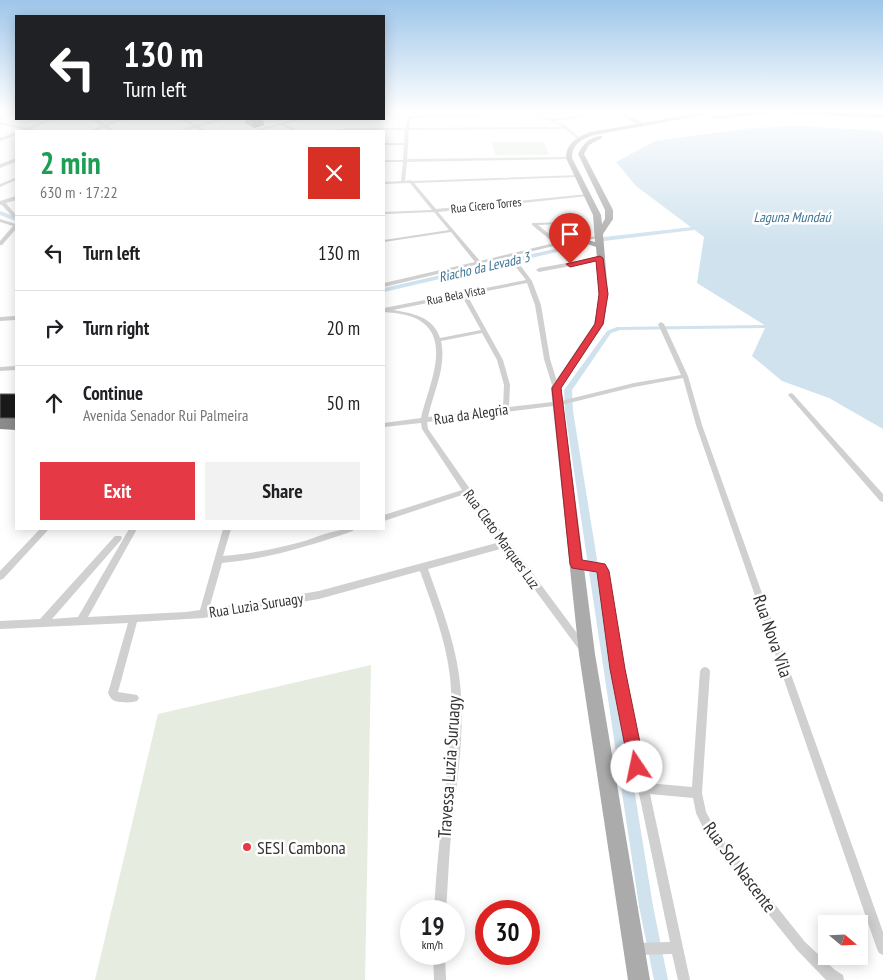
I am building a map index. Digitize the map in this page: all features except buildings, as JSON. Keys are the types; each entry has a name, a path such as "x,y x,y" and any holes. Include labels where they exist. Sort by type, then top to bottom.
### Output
{"main road":[{"path":"577,240 598,236 609,219 610,213 582,157"},
{"path":"569,158 597,215 604,294 599,324 556,388 570,506 582,565 587,654 640,949 639,980"},
{"path":"575,172 588,169"}],"street":[{"path":"403,182 404,157"},
{"path":"385,161 569,158"},
{"path":"0,166 15,160"},
{"path":"385,182 575,172"},
{"path":"0,186 15,179"},
{"path":"410,181 433,211 479,263"},
{"name":"Rua Cícero Torres","path":"385,213 433,211 588,194"},
{"path":"15,198 2,202 15,216"},
{"path":"0,220 15,226"},
{"path":"558,244 534,224 562,224 564,226 561,236 566,242"},
{"path":"0,244 15,227"},
{"path":"385,241 450,230"},
{"path":"385,285 592,235 598,236"},
{"path":"539,270 600,258"},
{"path":"515,262 528,281 538,306 547,359 556,388"},
{"name":"Rua Bela Vista","path":"385,310 528,281"},
{"path":"464,294 500,360 507,385 506,409"},
{"path":"385,310 421,318 431,326 439,340 440,348 434,384 424,421"},
{"path":"0,319 15,318"},
{"name":"Rua Nova Vila","path":"662,326 685,376 699,425 883,949"},
{"path":"439,340 484,331"},
{"path":"0,369 15,368"},
{"name":"Rua da Alegria","path":"385,426 572,401 634,385 685,376"},
{"path":"792,395 883,499"},
{"name":"Rua Cleto Marques Luz","path":"424,421 426,429 437,448 467,491 587,654"},
{"path":"385,518 467,491"},
{"path":"0,577 45,530"},
{"path":"81,621 132,530"},
{"path":"203,614 227,530"},
{"path":"219,560 274,554 347,530"},
{"path":"43,622 118,538"},
{"name":"Rua Luzia Suruagy","path":"0,625 203,614 319,595 506,544"},
{"path":"582,565 599,567 603,571 618,669 643,788 671,948 684,980"},
{"name":"Travessa Luzia Suruagy","path":"423,567 449,646 456,692 453,765 440,880 440,900"},
{"path":"134,618 113,693 116,696 134,698"},
{"name":"Rua Sol Nascente","path":"706,671 696,793 701,813 712,836 801,946 830,975 838,980"},
{"path":"643,788 696,793"},
{"path":"640,949 671,948"},
{"path":"439,965 440,980"}],"shaded area":[{"name":"SESI Cambona","path":"371,665 365,980 95,980 158,714"}],"water":[{"name":"Laguna Mundaú","path":"626,157 883,157 883,429 829,398 782,381 752,356 766,326 697,283 704,237 636,186 616,162"}],"waterway":[{"name":"Riacho da Levada 3","path":"0,213 15,219"},
{"name":"Riacho da Levada 3","path":"604,239 692,229"},
{"name":"Riacho da Levada 3","path":"385,290 585,244"},
{"path":"661,980 646,906 569,411 568,390 609,332 619,328 767,327"}],"place":[{"name":"SESI Cambona","path":"247,847"}],"route":[{"path":"570,264 600,258 604,294 599,324 556,388 576,564 600,567 603,571 618,669 637,767"}]}
